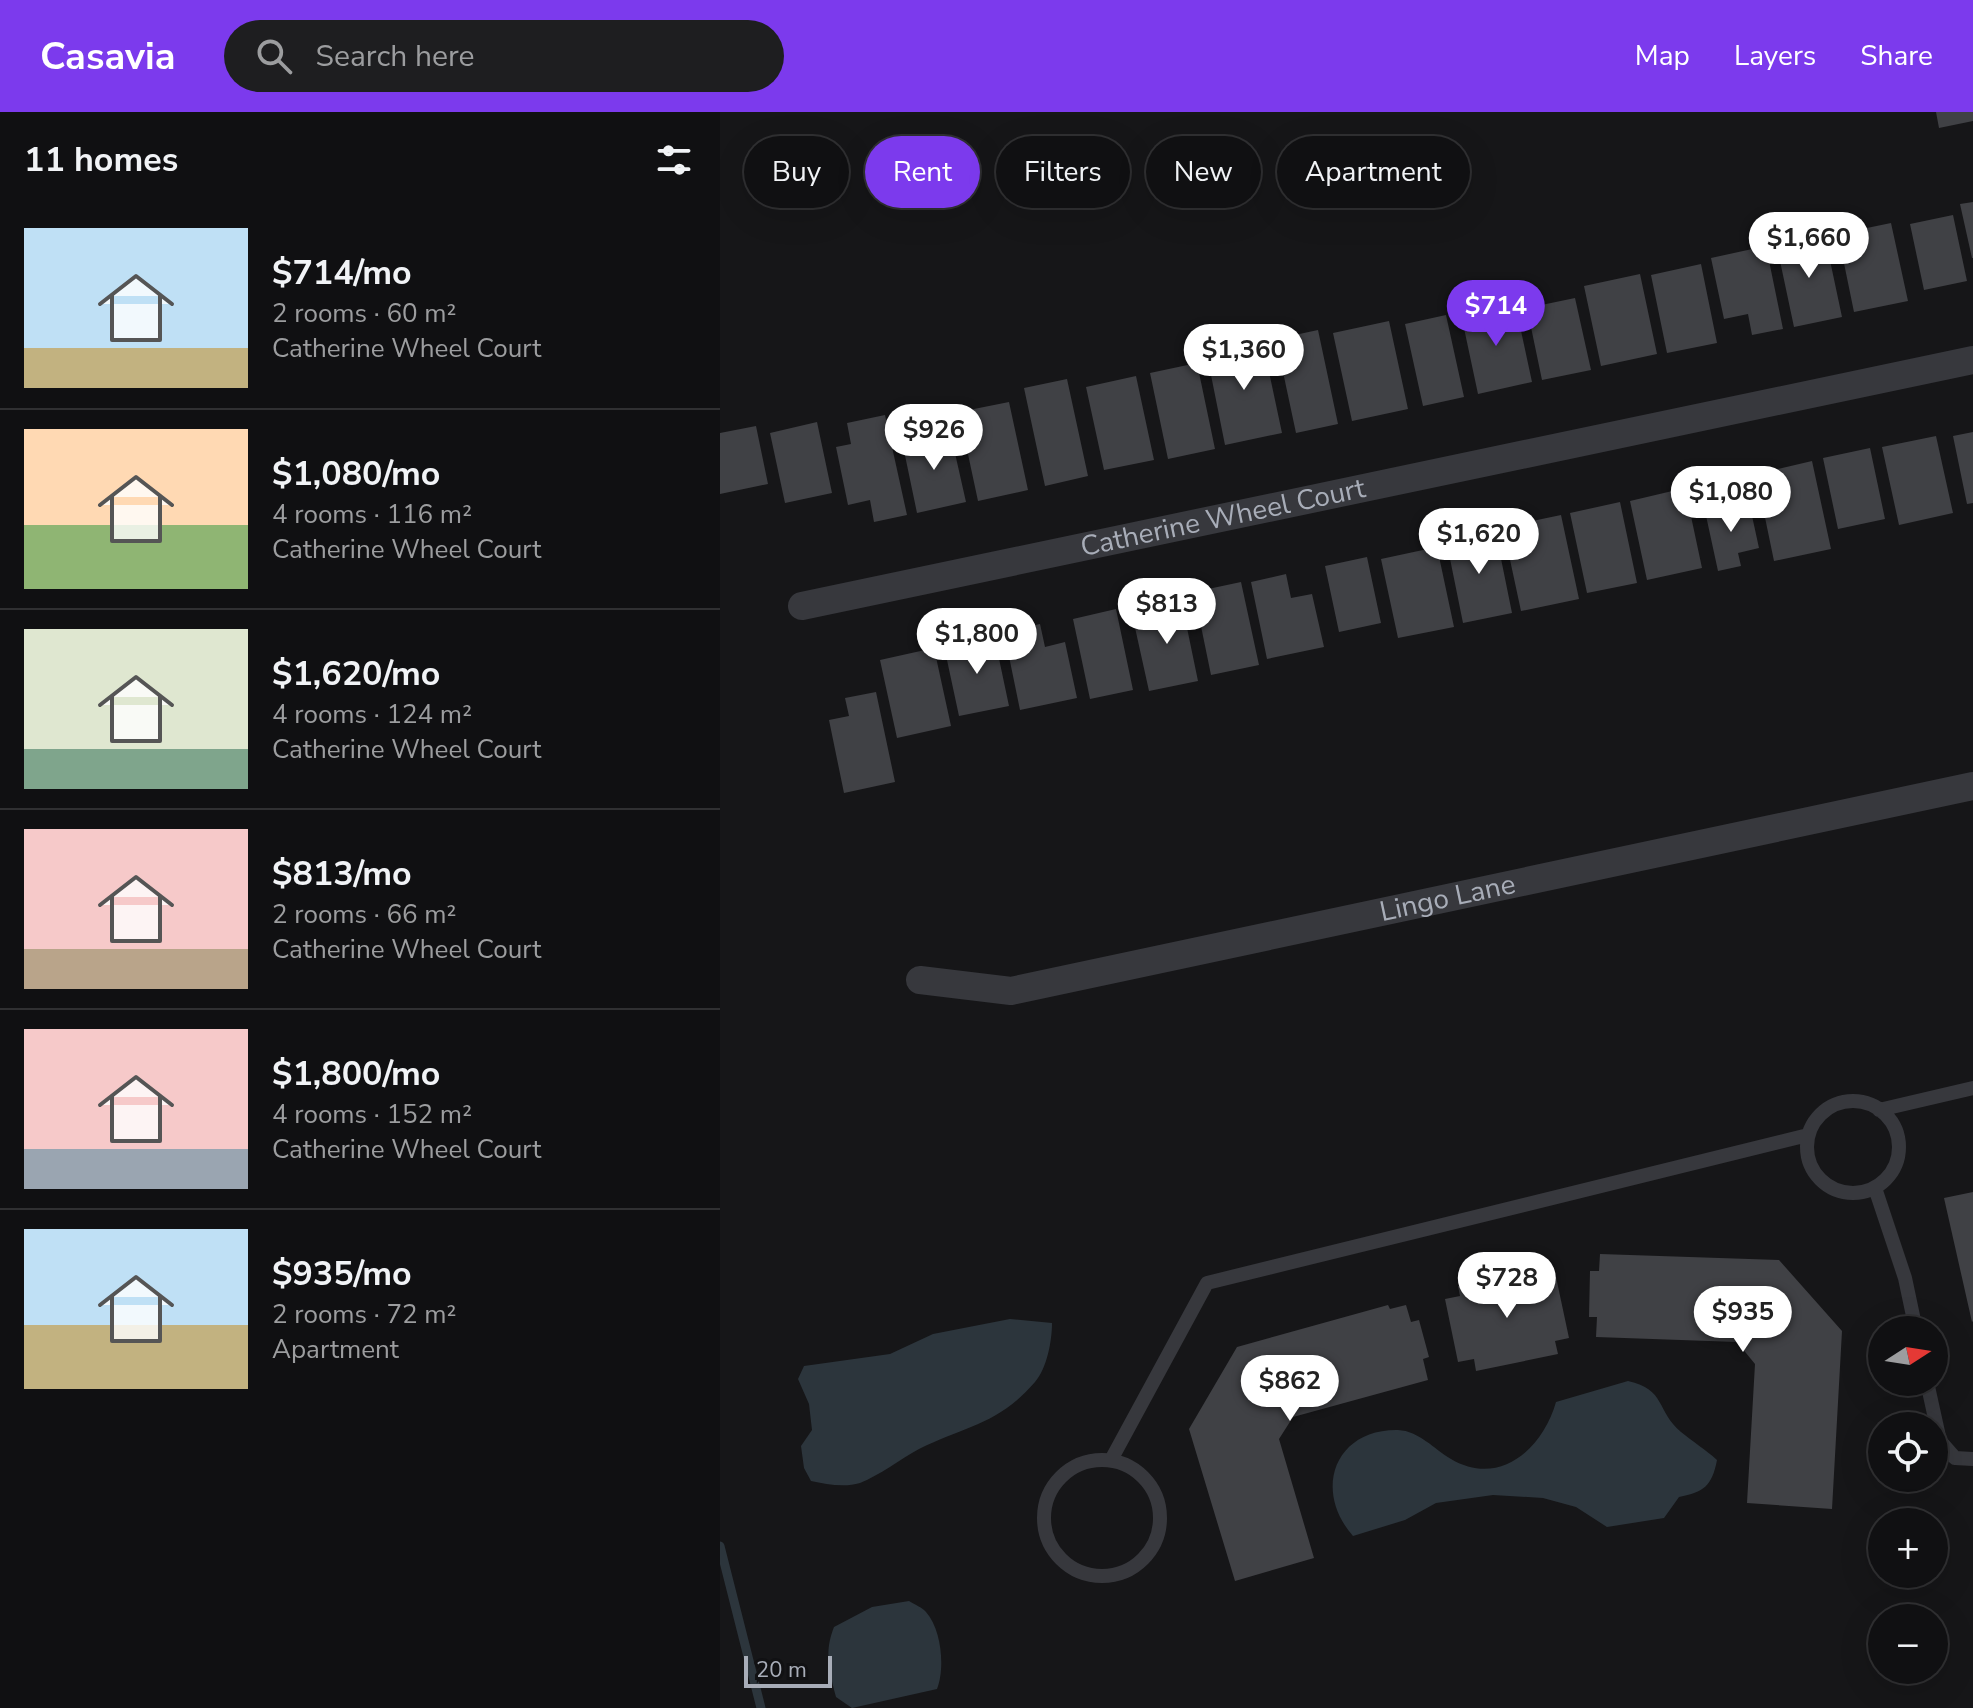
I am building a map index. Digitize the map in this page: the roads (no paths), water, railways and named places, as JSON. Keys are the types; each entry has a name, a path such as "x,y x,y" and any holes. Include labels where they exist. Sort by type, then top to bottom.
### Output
{"street":[{"name":"Catherine Wheel Court","path":"802,606 1973,360"},
{"name":"Lingo Lane","path":"920,980 1011,991 1973,786"}],"lane":[{"path":"1879,1110 1897,1134 1899,1149 1887,1178 1875,1188 1860,1193 1845,1193 1819,1178 1810,1165 1808,1135 1815,1121 1837,1104 1852,1101 1879,1110 1973,1088"},
{"path":"1111,1460 1207,1283 1808,1135"},
{"path":"1875,1188 1905,1278 1913,1316"},
{"path":"1930,1396 1940,1441 1955,1458 1973,1459"},
{"path":"1092,1460 1111,1460 1129,1466 1144,1477 1155,1493 1160,1512 1159,1531 1139,1563 1122,1572 1104,1576 1085,1573 1067,1565 1054,1551 1046,1533 1044,1513 1048,1495 1058,1478 1074,1466 1092,1460"}],"waterway":[{"path":"720,1546 761,1708"}]}
